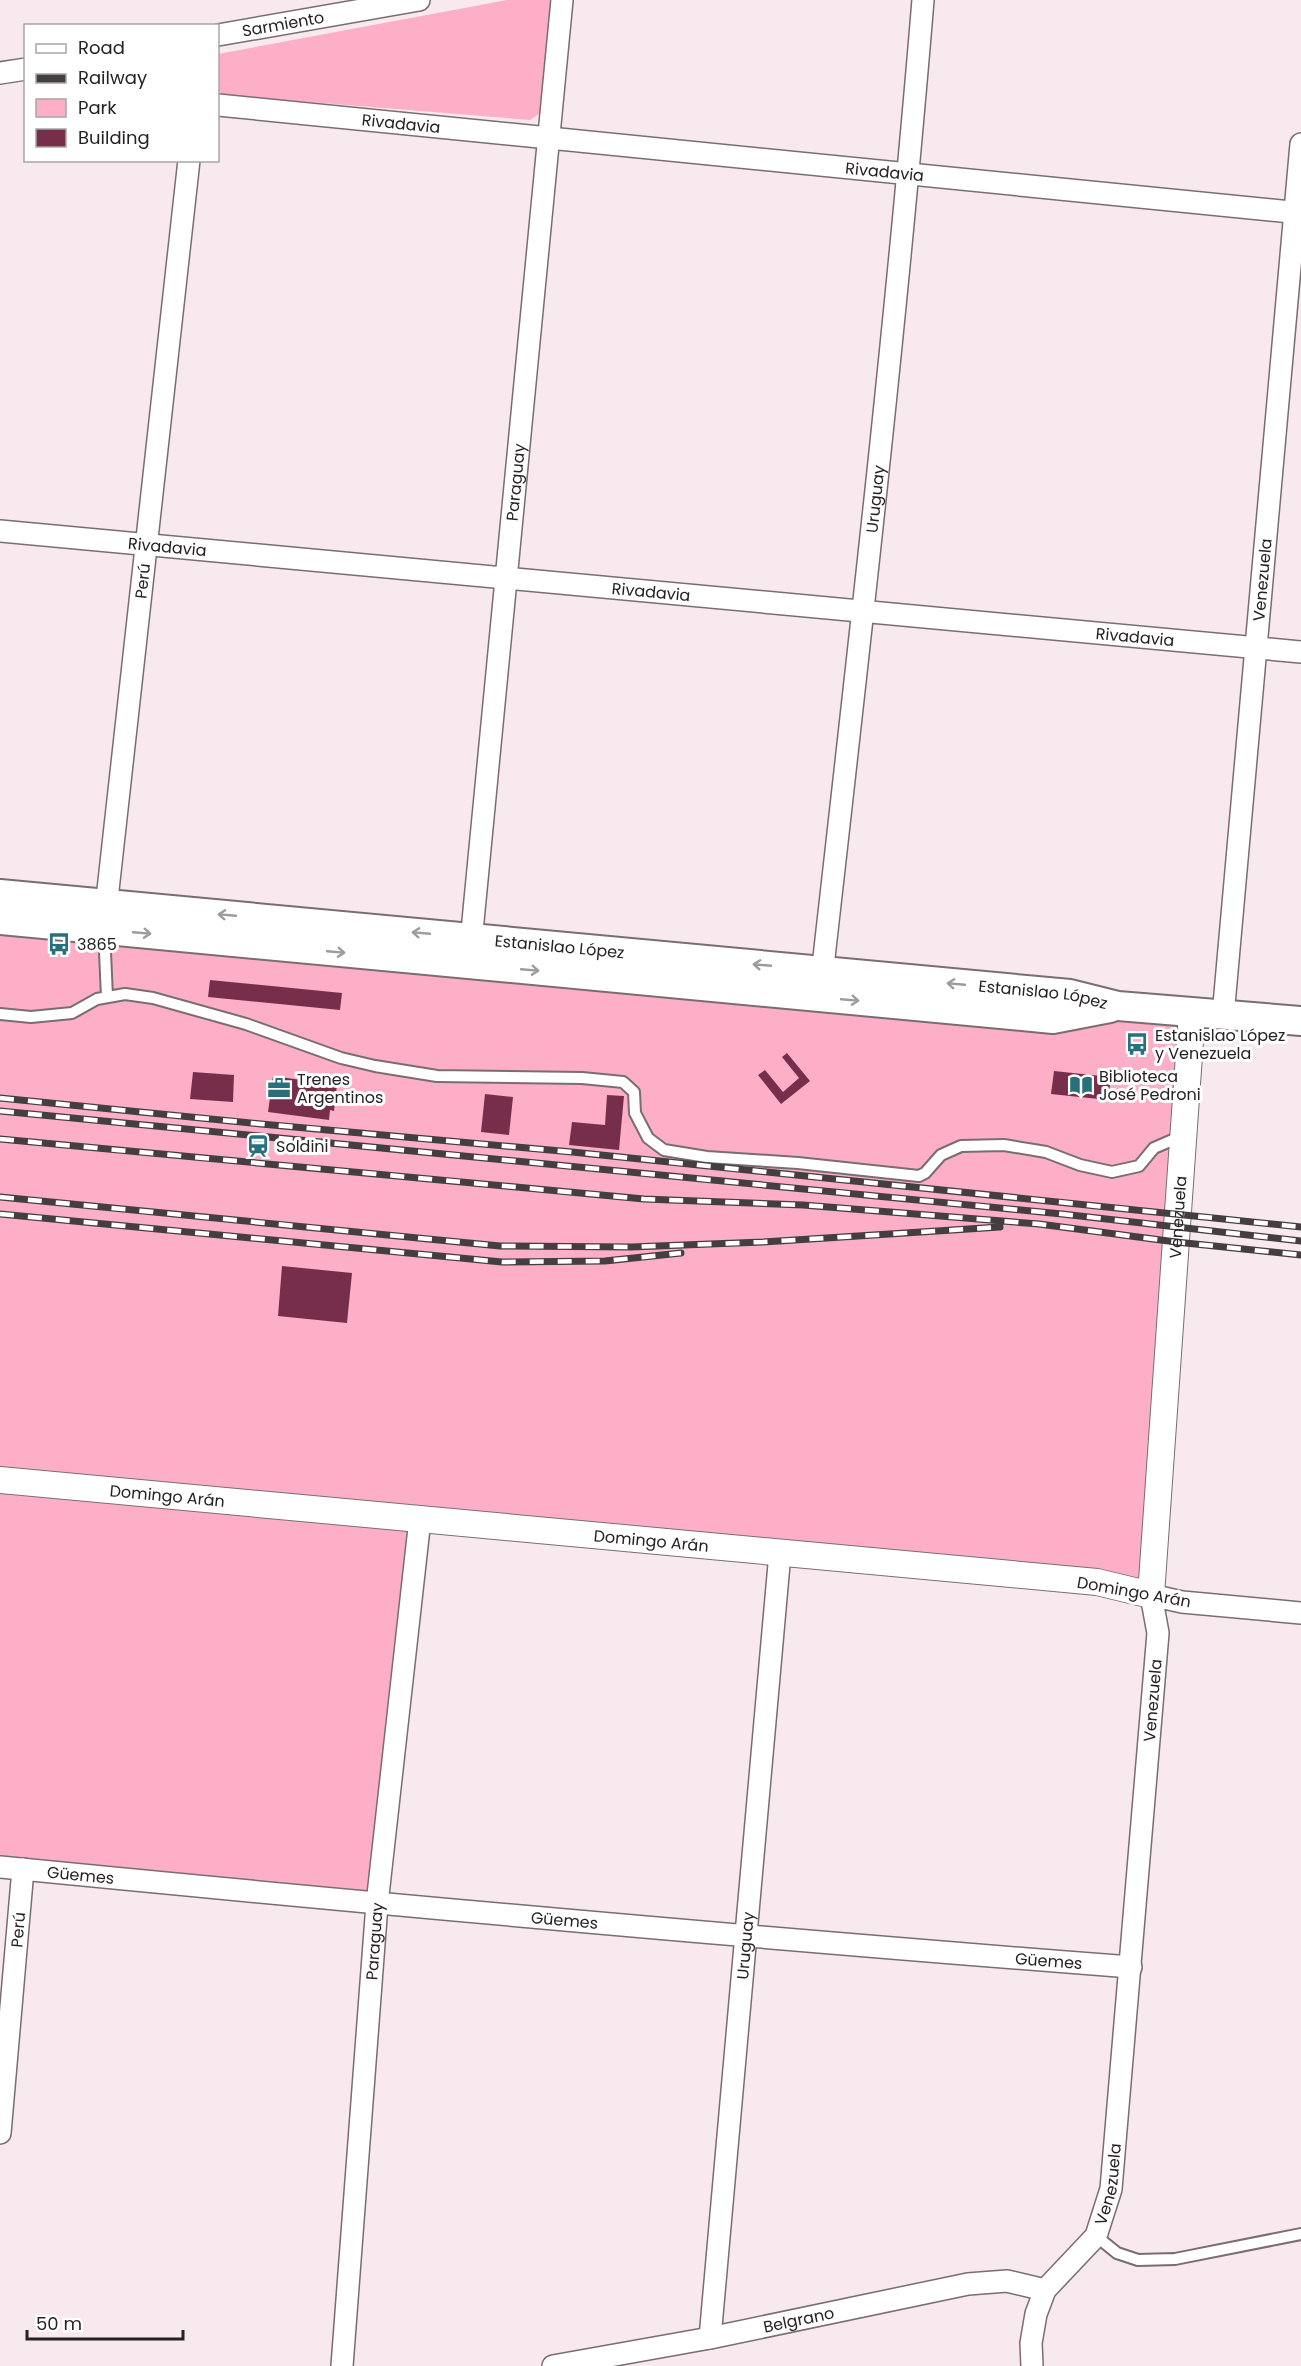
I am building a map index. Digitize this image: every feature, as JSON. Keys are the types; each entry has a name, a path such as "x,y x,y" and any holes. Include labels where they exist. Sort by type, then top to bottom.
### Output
{"main road":[{"name":"Estanislao López","path":"0,894 105,917"},
{"name":"Estanislao López","path":"0,920 105,917 821,984 1070,994 1118,1006 1301,1021"}],"street":[{"name":"Sarmiento","path":"219,35 419,0"},
{"name":"Paraguay","path":"470,951 562,0"},
{"name":"Uruguay","path":"821,984 909,174 923,0"},
{"path":"0,73 24,69"},
{"name":"Rivadavia","path":"219,105 1298,212"},
{"name":"Venezuela","path":"1223,1016 1298,212 1301,144"},
{"name":"Perú","path":"105,917 189,162"},
{"name":"Rivadavia","path":"0,531 1301,652"},
{"name":"Venezuela","path":"1032,2366 1031,2343 1036,2314 1045,2290 1096,2236 1111,2189 1158,1633 1151,1595 1192,1013"},
{"name":"Domingo Arán","path":"0,1480 1097,1582 1182,1602 1301,1613"},
{"name":"Paraguay","path":"342,2366 377,1904 420,1519"},
{"name":"Uruguay","path":"710,2338 780,1553"},
{"name":"Güemes","path":"0,1867 746,1937 1131,1967"},
{"name":"Perú","path":"0,2133 23,1869"},
{"name":"Belgrano","path":"553,2366 710,2338 968,2284 1007,2282 1045,2290"}],"lane":[{"path":"105,917 107,997"},
{"path":"0,1014 31,1017 72,1013 97,999 125,994 153,998 246,1024 341,1058 375,1066 436,1076 582,1078 623,1082 634,1092 635,1113 648,1138 664,1150 706,1157 798,1163 919,1176 926,1173 941,1155 961,1146 1004,1145 1046,1152 1080,1165 1113,1172 1139,1166 1154,1148 1184,1134"},
{"path":"1096,2236 1117,2253 1138,2260 1175,2259 1301,2234"}],"green space":[{"path":"507,0 549,0 551,2 542,104 539,114 530,120 224,95 219,92 219,54"},
{"path":"0,920 1192,1013 1151,1595 421,1519 377,1904 0,1867"}],"building":[{"path":"210,980 342,993 340,1010 208,997"},
{"path":"787,1053 810,1081 781,1104 758,1075 765,1070 783,1092 799,1078 782,1057"},
{"name":"Biblioteca José Pedroni","path":"1054,1071 1111,1077 1108,1100 1051,1094"},
{"path":"193,1072 234,1075 233,1102 190,1099"},
{"path":"273,1076 337,1085 334,1111 330,1110 329,1120 268,1112"},
{"path":"485,1094 513,1097 509,1135 481,1132"},
{"path":"607,1095 624,1096 619,1150 569,1145 572,1122 605,1125"},
{"path":"282,1266 352,1273 347,1323 278,1316"}],"railway":[{"path":"0,1098 572,1152 1301,1227"},
{"path":"0,1111 1062,1214 1301,1241"},
{"path":"0,1139 644,1199 803,1205 1039,1224 1301,1255"},
{"path":"0,1197 500,1246 631,1247 763,1242 1000,1227"},
{"path":"0,1214 502,1262 605,1261 681,1253"}],"place":[{"name":"3865","path":"59,944"},
{"name":"Estanislao López y Venezuela","path":"1137,1044"},
{"name":"Biblioteca José Pedroni","path":"1081,1085"},
{"name":"Trenes Argentinos","path":"279,1088"},
{"name":"Soldini","path":"258,1146"}]}
